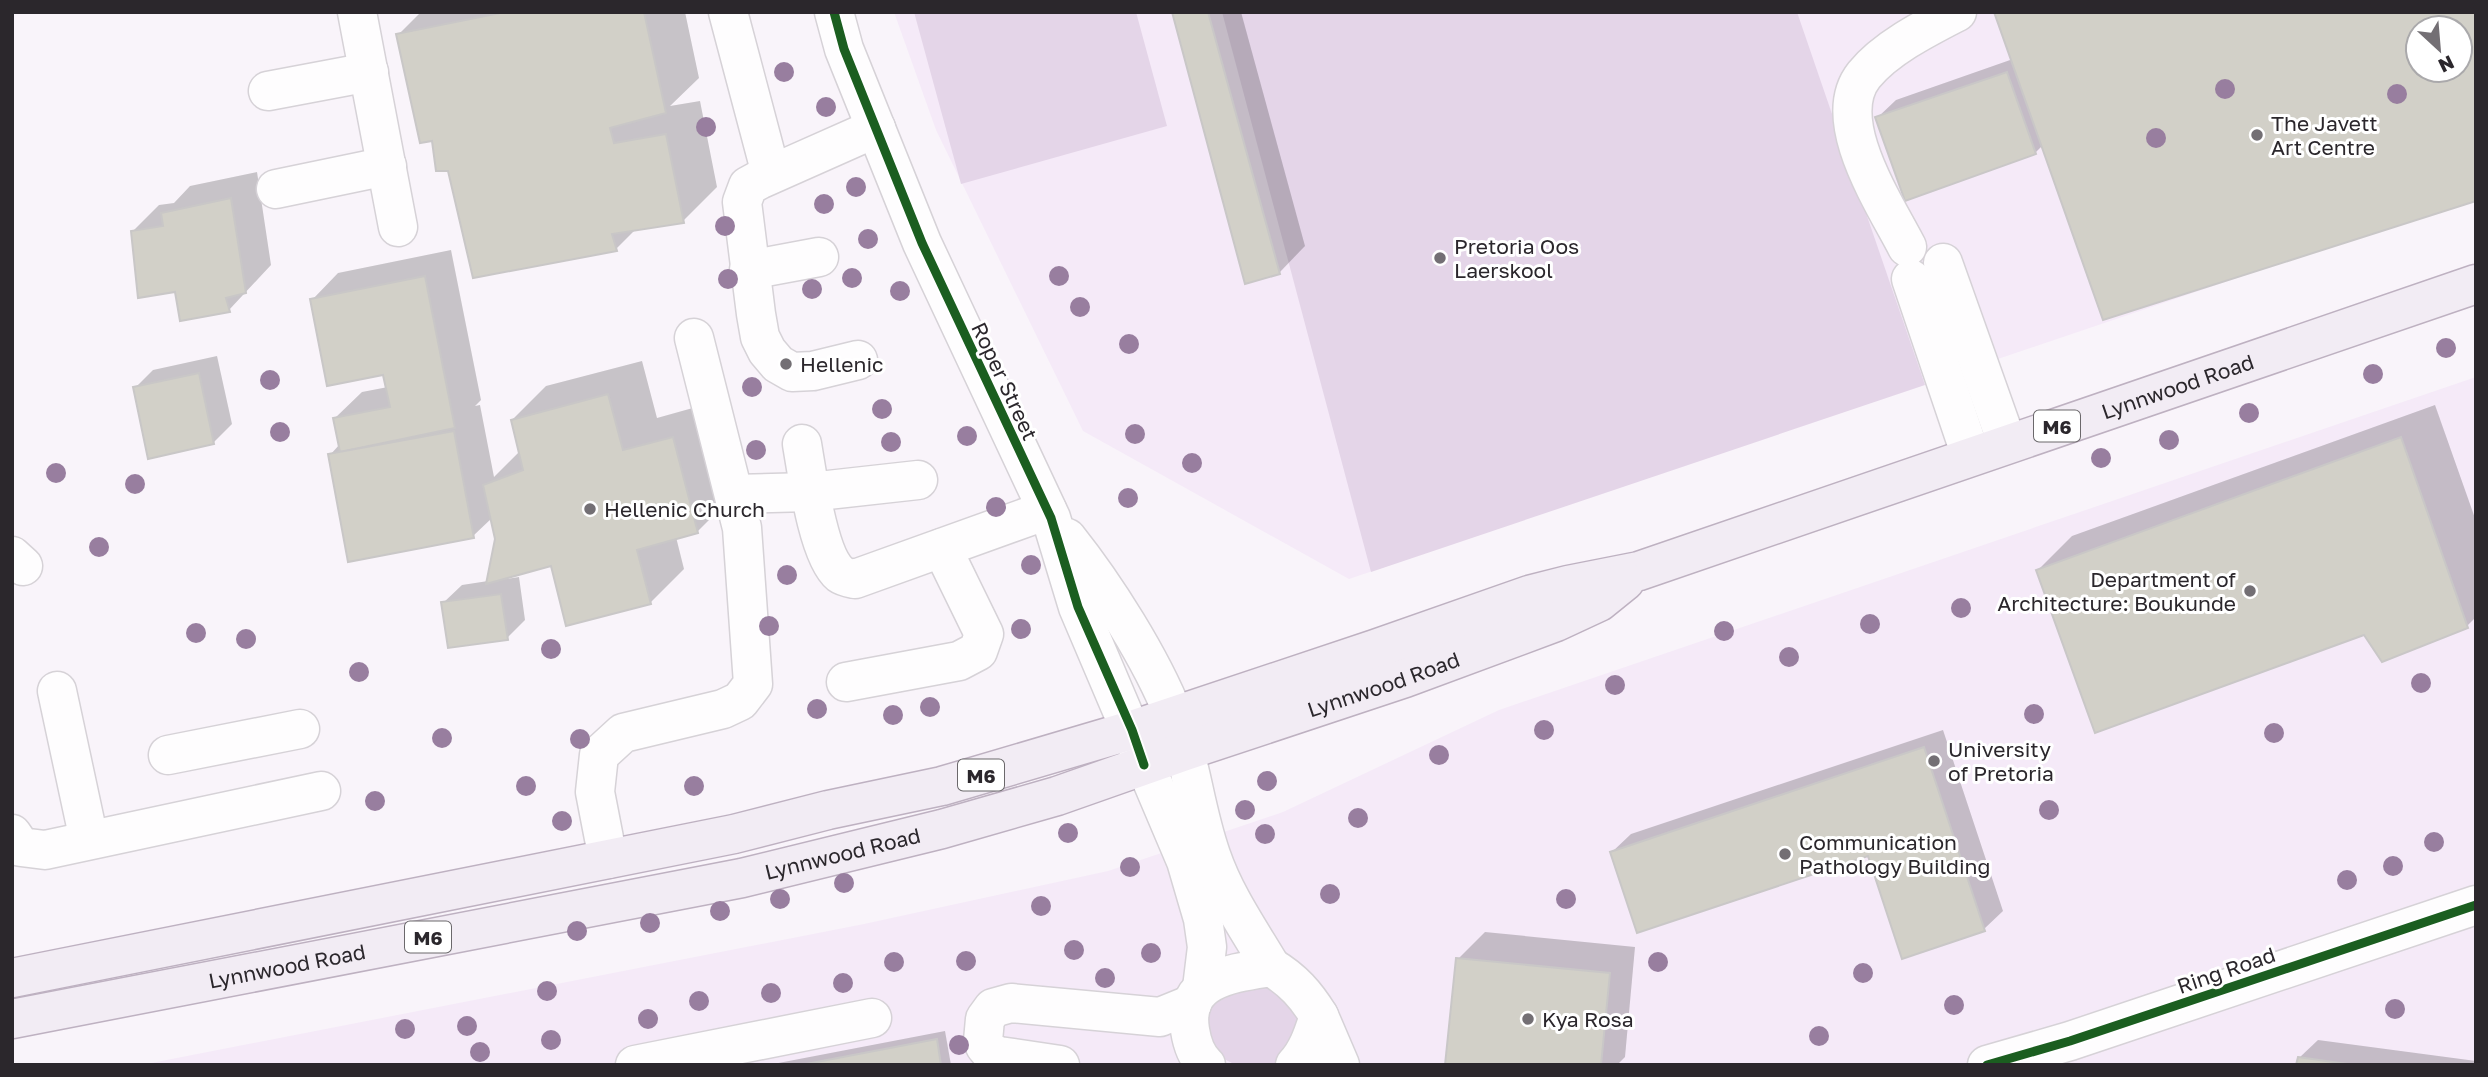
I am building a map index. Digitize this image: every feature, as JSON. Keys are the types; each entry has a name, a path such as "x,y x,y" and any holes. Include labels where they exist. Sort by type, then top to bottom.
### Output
{"main road":[{"name":"Lynnwood Road","path":"12,978 734,834 828,810 1138,748 1179,733 1405,678 1556,622 1599,601 1639,571 2476,284"},
{"name":"Lynnwood Road","path":"12,1019 742,878 942,829 1057,796 1138,748"}],"street":[{"path":"357,12 398,227"},
{"path":"728,12 771,174"},
{"name":"Roper Street","path":"834,12 845,49 922,243 1049,514 1078,607 1176,834 1198,896 1207,947 1181,1065"},
{"path":"1956,12 1904,40 1863,76 1851,102 1852,123 1865,165 1920,263 2007,443"},
{"path":"268,90 369,72"},
{"path":"858,360 792,372 778,364 767,351 761,337 749,271 741,202 748,186 876,128"},
{"path":"276,189 387,166"},
{"path":"749,271 819,257"},
{"path":"1920,263 1971,456"},
{"path":"608,859 595,792 599,755 622,733 723,709 740,701 753,684 742,528 694,338"},
{"path":"802,443 810,492 829,560 841,575 855,579 1049,514"},
{"path":"734,494 810,492 918,480"},
{"name":"Roper Street","path":"1049,514 1090,567 1146,661 1179,733 1210,853 1224,888 1271,967"},
{"path":"846,682 959,661 978,651 984,634 942,548"},
{"path":"57,691 89,840"},
{"path":"168,755 300,729"},
{"path":"12,834 21,847 45,850 321,791"},
{"name":"Ring Road","path":"1987,1065 2074,1053 2476,905"},
{"path":"1060,1065 999,1056 990,1052 983,1041 985,1019 993,1008 1010,1003 1160,1017 1194,1006 1221,976 1271,967 1306,995 1340,1065"},
{"path":"1194,1006 1192,1044 1206,1065"},
{"path":"1302,1062 1319,1017"},
{"path":"635,1065 873,1018"}],"shaded area":[{"name":"Pretoria Oos Laerskool","path":"894,12 2476,12 2476,197 1349,579 1083,431 936,130"},
{"path":"914,12 1136,12 1167,126 961,184"},
{"name":"Pretoria Oos Laerskool","path":"1222,12 1797,12 1925,385 1371,572"},
{"name":"University of Pretoria","path":"2476,377 2476,1065 141,1065 864,924 1108,871 1283,812 1499,710"},
{"path":"1275,983 1299,1017 1285,1057 1272,1065 1236,1065 1226,1060 1215,1048 1209,1034 1208,1018 1212,1003 1221,991"}],"building":[{"path":"505,12 644,12 666,113 610,128 614,143 666,134 684,223 612,234 617,251 473,278 448,171 436,171 432,141 420,143 396,34"},
{"path":"1172,12 1208,12 1280,274 1245,284"},
{"name":"The Javett Art Centre","path":"1994,12 2476,12 2476,201 2103,320"},
{"path":"2007,72 2036,154 1905,201 1875,117"},
{"path":"231,198 246,293 226,298 230,312 180,321 175,292 138,298 131,231 163,226 161,213"},
{"path":"425,276 455,428 340,452 333,418 390,407 383,375 327,386 310,299"},
{"path":"199,373 214,444 148,459 133,387"},
{"name":"Hellenic Church","path":"608,394 623,450 673,437 698,533 637,550 651,604 566,626 551,566 486,584 495,539 483,485 523,470 511,420"},
{"path":"454,431 474,538 348,562 328,454"},
{"name":"Department of Architecture: Boukunde","path":"2401,437 2468,628 2382,662 2364,635 2095,733 2036,570"},
{"path":"501,594 508,640 448,648 441,602"},
{"name":"Communication Pathology Building","path":"1924,747 1985,931 1902,959 1868,856 1637,933 1610,852"},
{"name":"Kya Rosa","path":"1456,958 1610,973 1601,1065 1445,1065"},
{"path":"937,1039 941,1065 801,1065"},
{"path":"2298,1057 2354,1065 2296,1065"}],"cycle path":[{"path":"834,12 844,49 922,243 1051,518 1078,607 1132,730 1144,765"},
{"path":"1987,1065 2070,1041 2476,905"}],"place":[{"name":"The Javett Art Centre","path":"2257,135"},
{"name":"Pretoria Oos Laerskool","path":"1440,258"},
{"name":"Hellenic","path":"786,364"},
{"name":"Hellenic Church","path":"590,509"},
{"name":"Department of Architecture: Boukunde","path":"2250,591"},
{"name":"University of Pretoria","path":"1934,761"},
{"name":"Communication Pathology Building","path":"1785,854"},
{"name":"Kya Rosa","path":"1528,1019"}]}
